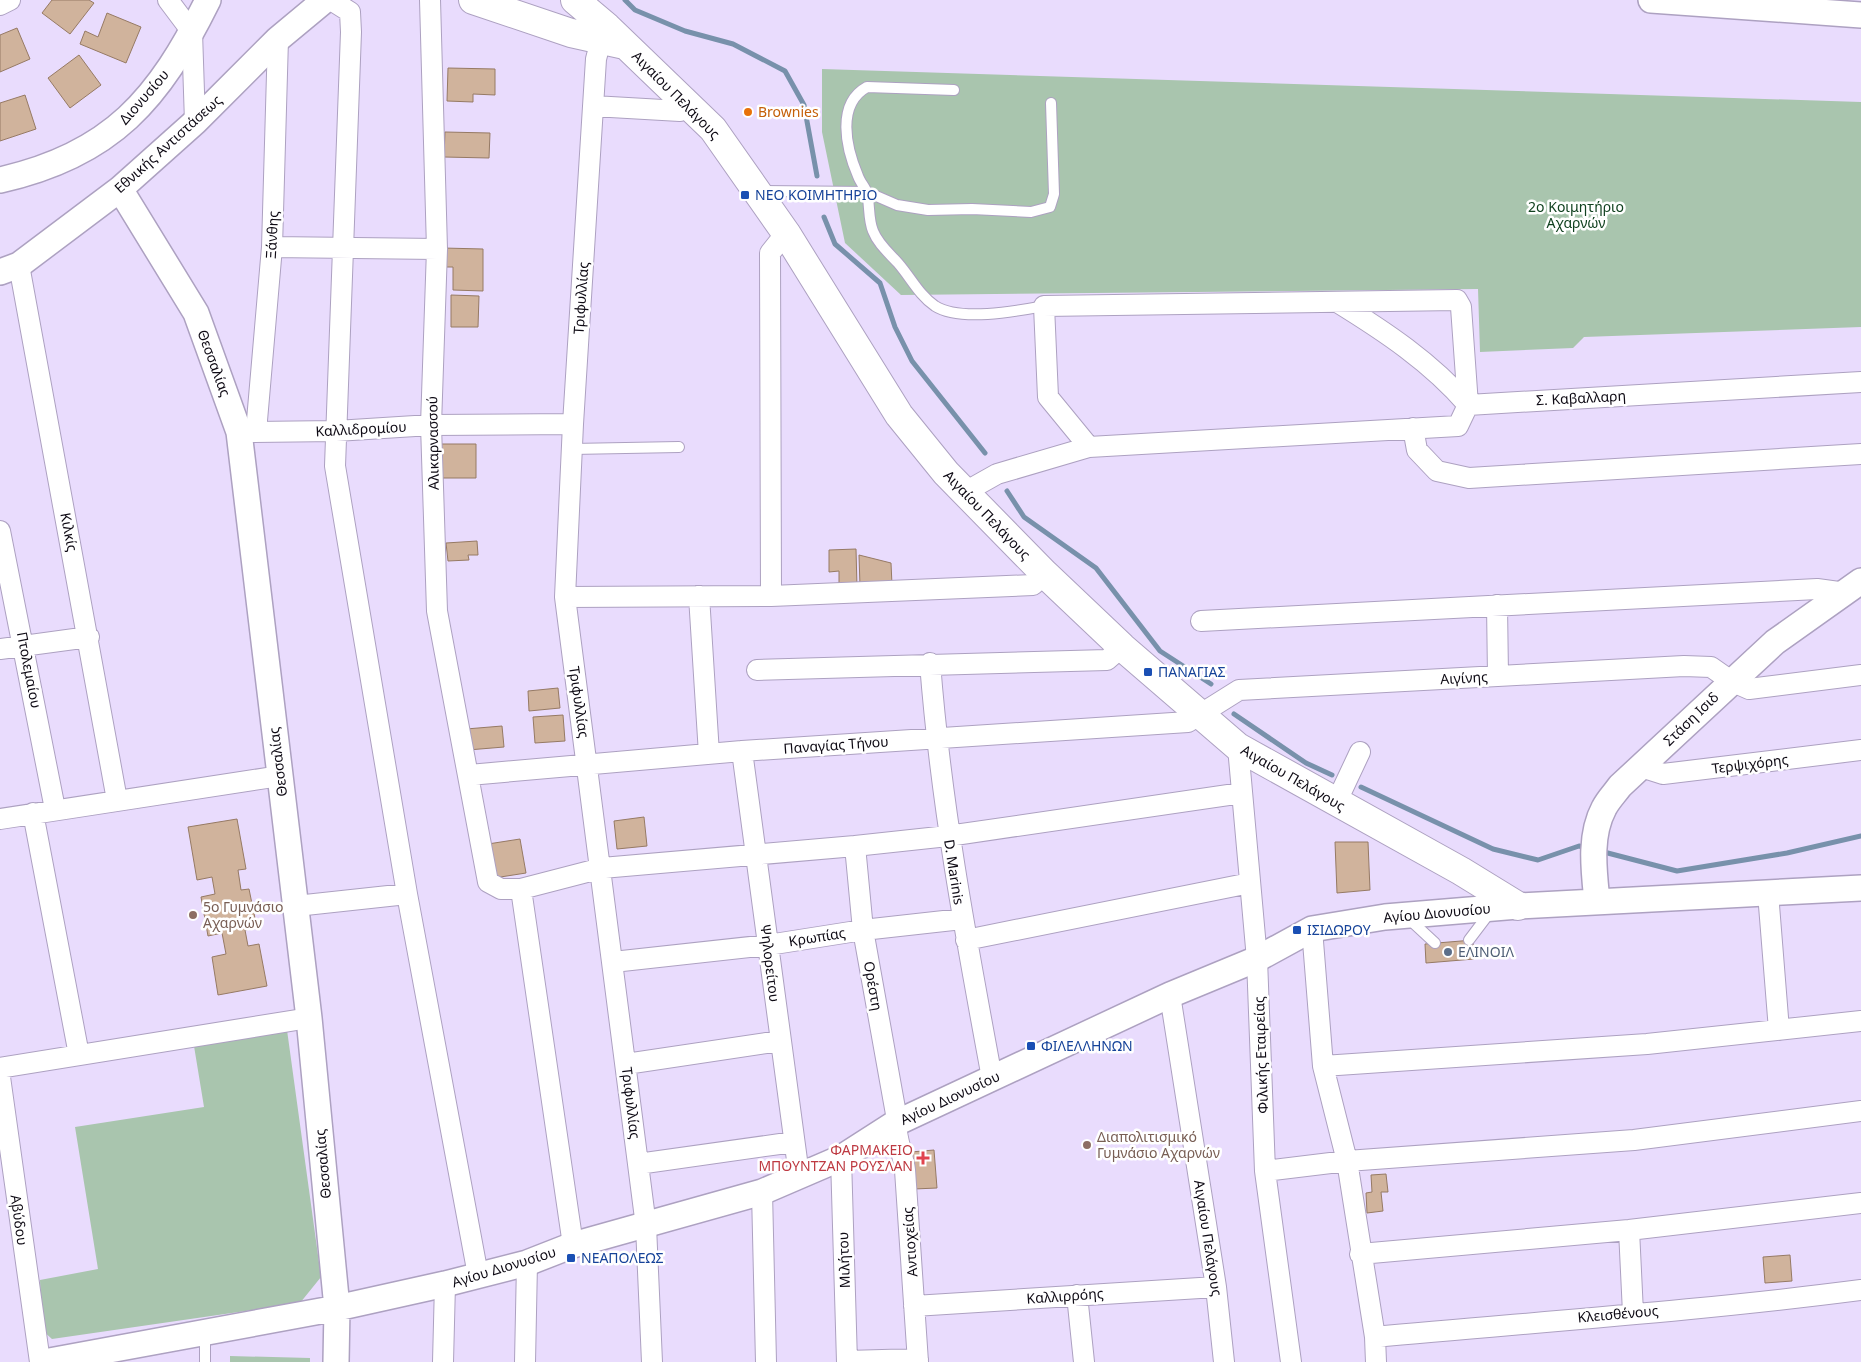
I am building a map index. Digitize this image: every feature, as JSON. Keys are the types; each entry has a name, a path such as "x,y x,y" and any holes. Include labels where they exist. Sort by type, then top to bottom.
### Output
{"main road":[{"path":"474,0 571,33 613,42"},
{"name":"Αιγαίου Πελάγους","path":"575,0 613,42 687,103 713,129 758,190 786,233 899,415 946,473 1045,574 1122,647 1238,748 1461,871 1506,907"}],"street":[{"path":"0,5 10,0"},
{"path":"168,0 192,32 195,122"},
{"name":"Διονυσίου","path":"0,180 42,168 83,152 104,139 125,122 166,74 192,32 208,0"},
{"name":"Εθνικής Αντιστάσεως","path":"9,268 120,189 195,122 278,39 325,0"},
{"path":"331,0 350,12 351,32 336,466 407,894 478,1275"},
{"name":"Αλικαρνασσού","path":"430,0 437,249 431,425 437,611 488,882 501,888 521,889"},
{"path":"1651,0 1805,5 1861,15"},
{"name":"Ξάνθης","path":"248,432 272,247 278,39"},
{"name":"Τριφυλλίας","path":"613,42 596,59 573,424 565,597 602,868 646,1226 652,1362"},
{"path":"593,106 680,111 687,103"},
{"name":"Θεσσαλίας","path":"120,189 196,313 248,432 280,776 309,1018 337,1308 336,1362"},
{"path":"771,596 770,252 786,233"},
{"path":"272,247 437,249"},
{"name":"Κιλκίς","path":"9,268 89,637 117,800"},
{"path":"965,492 996,474 1089,447 1458,426 1468,405 1461,307 1457,300 1044,306 1048,397 1089,447"},
{"path":"1337,302 1373,325 1436,372 1468,405"},
{"name":"Σ. Καβαλλαρη","path":"1468,405 1861,382"},
{"name":"Καλλιδρομίου","path":"248,432 336,431 431,425 573,424"},
{"path":"1413,428 1417,450 1437,471 1469,478 1861,454"},
{"name":"Πτολεμαίου","path":"0,531 55,809"},
{"path":"565,597 771,596 1033,585 1045,574"},
{"path":"1201,621 1854,587"},
{"name":"Στάση Ισιδ","path":"1597,901 1594,867 1595,833 1604,808 1620,786 1775,642 1854,587"},
{"path":"699,596 709,754"},
{"path":"1497,605 1498,676"},
{"path":"0,649 89,637"},
{"path":"758,670 930,663 1107,660 1122,647"},
{"name":"D. Marinis","path":"930,663 936,739 948,836 992,1078"},
{"name":"Αιγίνης","path":"1201,716 1238,690 1684,666 1712,667 1731,681 1749,688 1861,675"},
{"name":"Παναγίας Τήνου","path":"469,774 742,751 1188,722 1201,716"},
{"name":"Φιλικής Εταιρείας","path":"1238,748 1257,959 1265,1171 1291,1362"},
{"name":"Τερψιχόρης","path":"1641,766 1663,774 1861,750"},
{"name":"Ψηλορείτου","path":"742,751 799,1175"},
{"path":"1336,803 1360,752"},
{"path":"0,819 55,809 280,776"},
{"path":"573,1245 521,889 602,868 948,836 1242,793"},
{"path":"33,813 79,1055"},
{"name":"Ορέστη","path":"855,846 863,930 896,1114 894,1124"},
{"path":"966,940 1250,883"},
{"name":"Αγίου Διονυσίου","path":"44,1362 117,1355 205,1333 337,1308 445,1284 527,1263 573,1245 762,1192 841,1158 894,1124 1170,995 1257,959 1312,929 1406,915 1506,907 1861,888"},
{"path":"1768,893 1779,1030"},
{"path":"296,906 407,894"},
{"name":"Κρωπίας","path":"613,962 768,945 863,930 962,919"},
{"path":"1312,929 1323,1066 1347,1161 1360,1254 1375,1337 1376,1362"},
{"name":"Αιγαίου Πελάγους","path":"1170,995 1216,1287 1224,1362"},
{"path":"0,1068 309,1018"},
{"path":"1323,1066 1647,1044 1861,1021"},
{"path":"626,1064 780,1041"},
{"name":"Αβύδου","path":"0,1077 6,1182 40,1362"},
{"path":"1265,1171 1347,1161 1634,1140 1861,1111"},
{"name":"Αντιοχείας","path":"894,1124 901,1145 905,1170 918,1361"},
{"path":"638,1164 794,1142"},
{"name":"Μιλήτου","path":"841,1158 847,1361"},
{"path":"762,1192 766,1362"},
{"path":"1360,1254 1629,1230 1861,1203"},
{"path":"1629,1230 1633,1313"},
{"path":"525,1362 527,1263"},
{"path":"443,1362 445,1284"},
{"name":"Καλλιρρόης","path":"914,1306 1216,1287"},
{"name":"Κλεισθένους","path":"1375,1337 1633,1313 1740,1306 1861,1290"},
{"path":"1077,1296 1084,1362"},
{"path":"847,1361 918,1361"}],"lane":[{"path":"954,90 867,87 857,92 849,105 846,128 847,143 858,176 867,192 872,230 884,250 898,264 920,294 937,307 965,314 1004,314 1044,306"},
{"path":"758,190 867,192 897,205 928,210 972,209 1031,212 1050,207 1054,194 1050,103"},
{"path":"572,449 679,447"},
{"path":"1469,940 1506,907"},
{"path":"1406,915 1435,943"},
{"path":"205,1333 205,1362"}],"green space":[{"name":"2ο Κοιμητήριο Αχαρνών","path":"822,69 1861,102 1861,327 1584,337 1573,348 1480,352 1478,289 901,295 845,243 822,132"},
{"path":"287,1030 321,1277 300,1303 52,1339 42,1330 40,1280 98,1269 75,1127 204,1107 194,1046"},
{"path":"230,1356 310,1358 310,1362 230,1362"}],"building":[{"path":"52,0 89,0 94,3 70,34 42,13"},
{"path":"107,13 141,27 126,63 80,44 85,31 98,37"},
{"path":"17,28 30,59 0,72 0,35"},
{"path":"79,55 101,85 70,108 48,78"},
{"path":"448,68 495,69 495,95 473,94 473,102 447,101"},
{"path":"25,95 36,129 0,141 0,103"},
{"path":"445,132 490,133 489,158 444,157"},
{"path":"443,248 483,249 483,291 453,290 453,267 443,267"},
{"path":"451,295 479,296 478,327 451,327"},
{"path":"437,444 476,444 476,478 437,478"},
{"path":"477,541 478,555 468,555 469,560 448,561 446,543"},
{"path":"856,549 857,588 839,589 839,571 829,572 829,550"},
{"path":"859,555 891,563 892,585 860,586"},
{"path":"558,688 560,708 529,711 528,691"},
{"path":"563,715 565,741 535,743 533,717"},
{"path":"502,726 504,747 468,750 466,729"},
{"path":"644,817 647,846 617,849 614,821"},
{"path":"237,819 246,869 238,870 241,890 249,889 257,928 245,930 248,946 259,944 267,986 218,995 212,957 226,954 222,933 208,936 201,897 215,894 212,877 197,880 188,827"},
{"path":"520,839 526,873 494,878 488,844"},
{"path":"1335,842 1368,842 1370,890 1337,893"},
{"path":"1473,940 1474,959 1426,963 1425,944"},
{"path":"934,1150 937,1188 914,1189 911,1152"},
{"path":"1386,1174 1388,1192 1381,1192 1383,1211 1367,1213 1366,1193 1372,1192 1371,1175"},
{"path":"1790,1255 1792,1281 1765,1283 1763,1257"}],"waterway":[{"path":"625,0 635,10 685,31 733,44 785,71 804,105 817,176"},
{"path":"824,217 835,244 880,283 895,327 912,361 985,453"},
{"path":"1007,491 1024,517 1096,568 1160,651 1211,684"},
{"path":"1234,714 1306,763 1332,775"},
{"path":"1361,787 1493,849 1538,860 1579,846 1587,848"},
{"path":"1600,851 1677,871 1787,853 1861,836"}],"place":[{"name":"Brownies","path":"748,112"},
{"name":"ΝΕΟ ΚΟΙΜΗΤΗΡΙΟ","path":"745,195"},
{"name":"ΠΑΝΑΓΙΑΣ","path":"1148,672"},
{"name":"5ο Γυμνάσιο Αχαρνών","path":"193,915"},
{"name":"ΙΣΙΔΩΡΟΥ","path":"1297,930"},
{"name":"ΕΛΙΝΟΙΛ","path":"1448,952"},
{"name":"ΦΙΛΕΛΛΗΝΩΝ","path":"1031,1046"},
{"name":"Διαπολιτισμικό Γυμνάσιο Αχαρνών","path":"1087,1145"},
{"name":"ΦΑΡΜΑΚΕΙΟ ΜΠΟΥΝΤΖΑΝ ΡΟΥΣΛΑΝ","path":"923,1158"},
{"name":"ΝΕΑΠΟΛΕΩΣ","path":"571,1258"}]}
